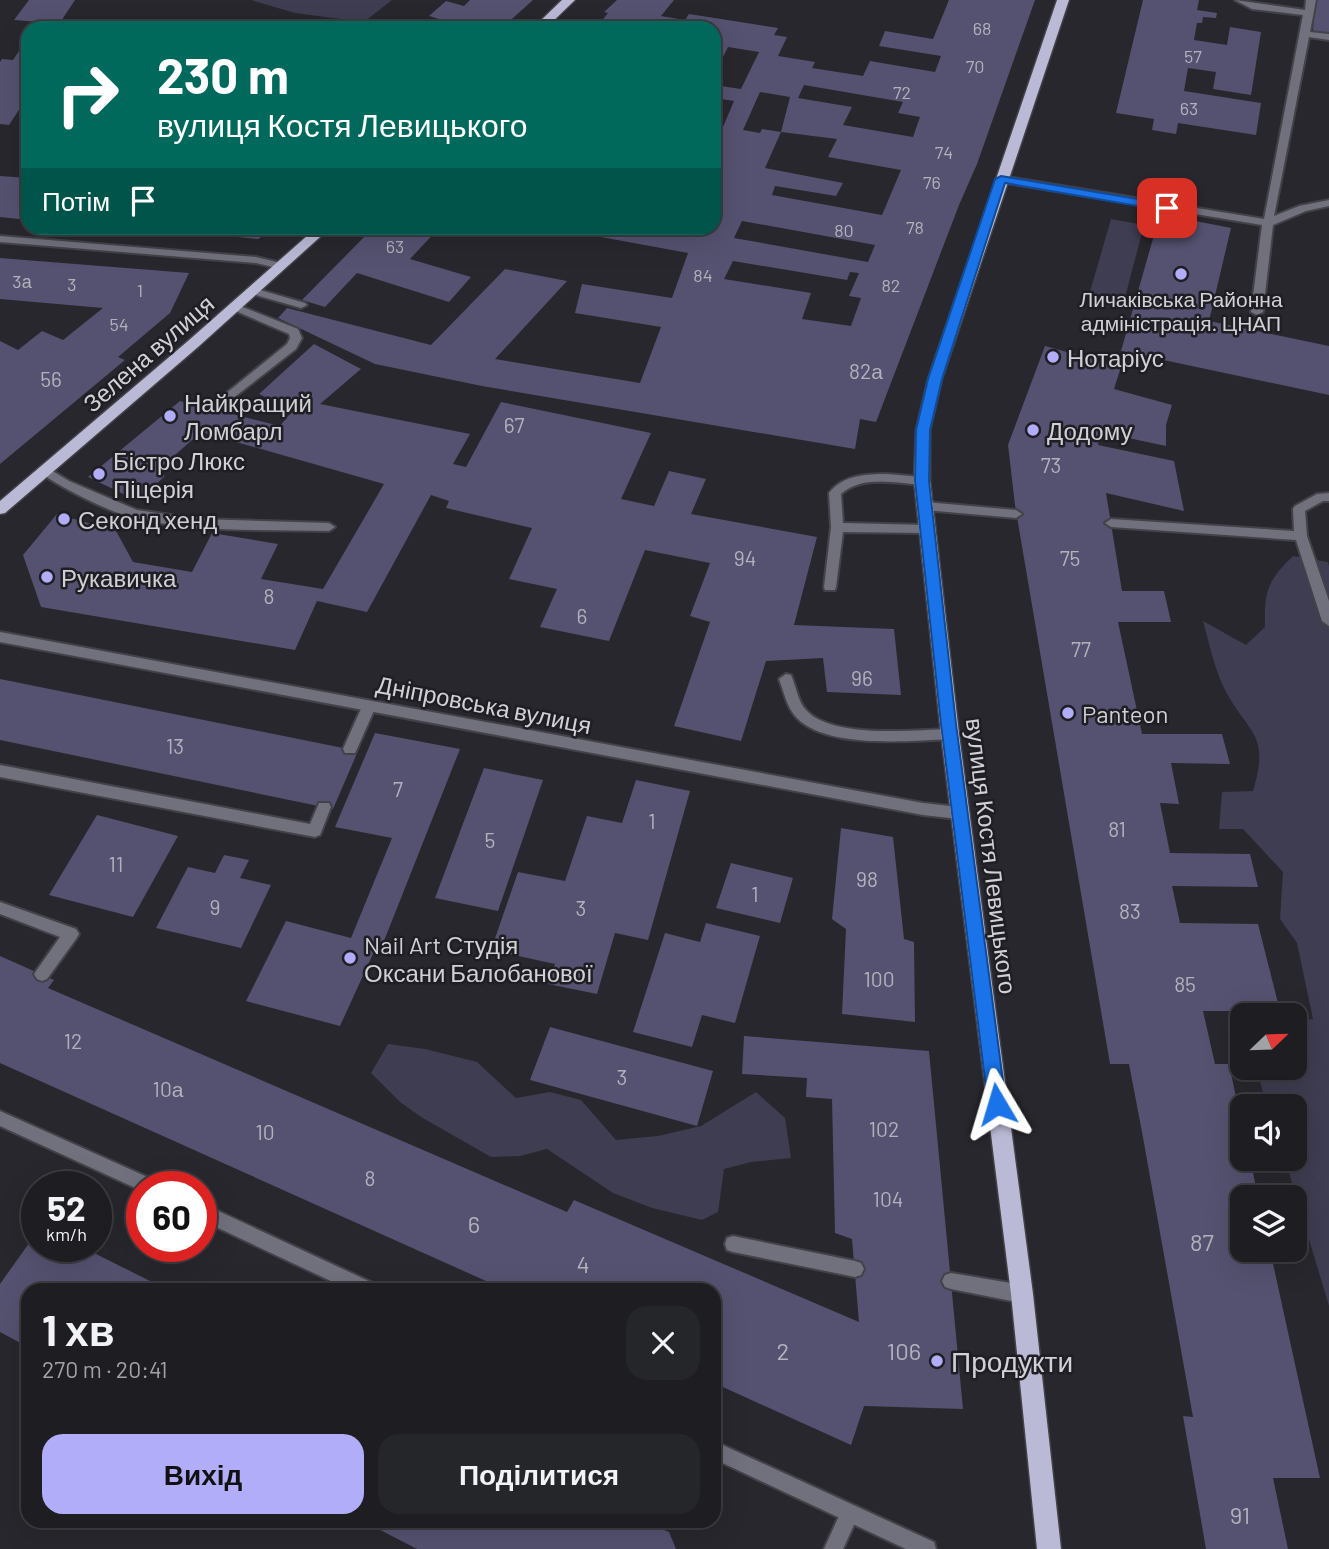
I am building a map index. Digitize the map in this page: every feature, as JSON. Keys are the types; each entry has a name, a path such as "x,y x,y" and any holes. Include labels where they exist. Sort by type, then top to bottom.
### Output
{"main road":[{"path":"546,21 569,0"},
{"name":"вулиця Костя Левицького","path":"1049,1549 1022,1294 959,813 922,481 923,430 935,379 1063,0"},
{"name":"Зелена вулиця","path":"0,509 315,235"}],"street":[{"path":"1240,0 1252,6 1308,13"},
{"path":"1257,312 1268,223 1307,34 1311,0"},
{"path":"1307,34 1329,37"},
{"path":"1001,179 1268,223 1303,208 1329,202"},
{"path":"0,239 256,260 281,266"},
{"path":"253,291 301,305"},
{"path":"223,402 292,346 296,338 294,332 235,307"},
{"path":"46,471 65,484 135,514 199,523 329,527"},
{"path":"831,587 837,527 835,493 844,483 863,478 922,481"},
{"path":"1329,498 1321,498 1299,509 1301,536 1329,621"},
{"path":"925,506 1016,514"},
{"path":"1111,523 1301,536"},
{"path":"837,527 928,529"},
{"name":"Дніпровська вулиця","path":"0,637 923,809 959,813"},
{"path":"786,679 802,716 821,726 846,734 950,734"},
{"path":"350,749 369,706"},
{"path":"0,771 315,831 324,807"},
{"path":"0,908 71,934 42,974"},
{"path":"0,1118 126,1176"},
{"path":"217,1219 354,1283"},
{"path":"733,1244 855,1269"},
{"path":"951,1281 1022,1294"},
{"path":"721,1453 927,1549"},
{"path":"833,1549 850,1514"}],"shaded area":[{"path":"251,0 392,0 365,21 295,13"},
{"path":"1111,219 1144,225 1122,309 1087,302"},
{"path":"1293,556 1328,562 1329,566 1329,1306 1307,1232 1307,1185 1293,1185 1289,1171 1307,1171 1307,1094 1264,1094 1259,1080 1307,1080 1307,1020 1313,1019 1297,943 1280,919 1283,872 1243,829 1219,829 1222,792 1253,791 1259,756 1254,734 1220,680 1203,621 1246,645 1265,627 1267,596 1272,580"},
{"path":"388,1044 425,1049 477,1062 516,1098 550,1092 581,1100 616,1140 658,1136 701,1126 756,1092 785,1118 791,1158 751,1162 724,1169 718,1212 702,1220 652,1208 613,1193 547,1149 520,1156 491,1157 421,1117 400,1102 371,1073"}],"building":[{"path":"29,0 75,0 61,21 14,20"},
{"path":"470,0 533,0 510,21 446,21 429,16 446,1 464,6"},
{"path":"617,0 674,0 661,16 685,20 689,14 778,28 774,35 787,37 778,56 815,62 812,68 863,76 870,61 935,72 941,56 879,46 885,31 933,39 949,0 1035,0 977,164 876,422 860,419 855,449 482,386 375,364 278,318 287,308 431,345 505,269 567,281 495,359 640,383 661,327 575,313 582,284 672,298 688,253 590,235 721,235 721,132 734,101 721,99 721,86 741,89 759,52 728,47 721,61 721,21 602,21 608,13 604,12","holes":["804,85 903,102 898,113 920,117 913,137 843,125 852,107 798,98","760,92 790,97 781,132 762,129 760,133 743,130","781,132 837,139 828,157 901,170 882,215 772,195 775,186 836,196 843,183 765,168","742,221 875,245 868,262 734,238","733,261 847,280 850,272 859,273 849,296 861,298 851,326 802,319 811,293 724,279"]},
{"path":"1143,0 1199,0 1197,10 1217,13 1216,18 1203,17 1202,23 1197,23 1194,40 1227,45 1230,27 1261,32 1251,95 1213,89 1216,72 1188,68 1184,91 1261,103 1256,135 1178,123 1176,134 1152,130 1154,119 1116,113"},
{"path":"1315,0 1329,0 1329,33 1313,31"},
{"path":"21,48 21,107 9,125 0,124 0,62 2,59 13,60"},
{"path":"0,176 21,178 21,219 0,217"},
{"name":"Личаківська Районна адміністрація. ЦНАП","path":"1160,214 1231,228 1209,321 1329,346 1329,395 1121,351"},
{"path":"215,235 264,235 258,239"},
{"path":"366,235 432,235 410,259 471,277 449,302 357,273 325,307 302,300"},
{"path":"0,258 189,273 170,313 118,357 125,360 0,464 0,341 18,350 42,331 63,340 103,308 0,299"},
{"path":"314,344 361,369 320,404 470,434 453,464 466,467 501,402 651,433 621,499 654,506 669,471 706,479 691,514 817,537 794,625 894,629 901,695 827,692 823,658 766,661 741,741 674,726 710,622 690,616 710,563 645,550 609,641 540,627 557,589 509,579 532,528 446,508 449,501 431,495 367,612 317,601 295,650 41,607 23,555 57,514 116,531 133,562 192,572 212,533 278,544 261,579 323,589 384,484 201,432 156,472 165,476 138,501 88,477 180,401 280,426 293,410 259,394"},
{"path":"1045,346 1121,367 1114,389 1172,405 1166,425 1166,446 1100,432 1098,445 1174,461 1184,511 1106,493 1122,591 1164,591 1171,622 1118,622 1142,734 1222,734 1230,764 1171,763 1179,804 1160,803 1170,853 1250,854 1258,887 1172,886 1180,923 1258,924 1278,1003 1230,1003 1230,1011 1203,1011 1215,1064 1229,1064 1230,1080 1232,1080 1235,1094 1230,1094 1230,1171 1253,1171 1256,1185 1230,1185 1230,1262 1273,1262 1320,1478 1273,1478 1288,1549 1206,1549 1183,1416 1193,1417 1142,1132 1129,1064 1110,1064 1015,505 1008,445"},
{"path":"0,679 358,751 333,809 0,740"},
{"path":"375,733 460,749 382,946 377,945 340,1026 246,1001 286,921 351,938 392,838 335,827"},
{"path":"484,768 543,780 498,911 435,898"},
{"path":"636,780 690,791 648,940 615,933 597,994 548,984 555,964 491,950 518,872 565,881 587,816 622,823"},
{"path":"97,815 178,836 133,917 49,895"},
{"path":"841,828 893,837 904,939 914,942 915,1022 842,1014 846,929 832,919"},
{"path":"224,855 249,860 240,878 271,885 241,948 156,928 188,867 215,873"},
{"path":"731,863 793,878 780,923 716,908"},
{"path":"706,923 760,936 735,1023 702,1015 692,1047 633,1032 665,933 700,942"},
{"path":"0,956 54,980 48,988 567,1212 574,1200 859,1322 852,1239 835,1233 832,1099 806,1097 807,1078 742,1074 744,1036 929,1051 963,1409 864,1406 851,1445 721,1386 721,1283 490,1283 0,1063"},
{"path":"550,1027 713,1071 697,1126 530,1080"},
{"path":"21,1254 21,1262 112,1262 154,1283 21,1283 21,1343 0,1332 0,1284"},
{"path":"376,1528 659,1528 669,1532 676,1549 417,1549"}],"place":[{"name":"Личаківська Районна адміністрація. ЦНАП","path":"1181,274"},
{"name":"Нотаріус","path":"1053,357"},
{"name":"Найкращий Ломбарл","path":"170,416"},
{"name":"Додому","path":"1033,430"},
{"name":"Бістро Люкс Піцерія","path":"99,474"},
{"name":"Секонд хенд","path":"64,519"},
{"name":"Рукавичка","path":"47,577"},
{"name":"Panteon","path":"1068,713"},
{"name":"Nail Art Студія Оксани Балобанової","path":"350,958"},
{"name":"Продукти","path":"937,1361"}],"route":[{"path":"997,1104 948,724 922,481 923,430 935,379 1001,179 1167,208"}]}
